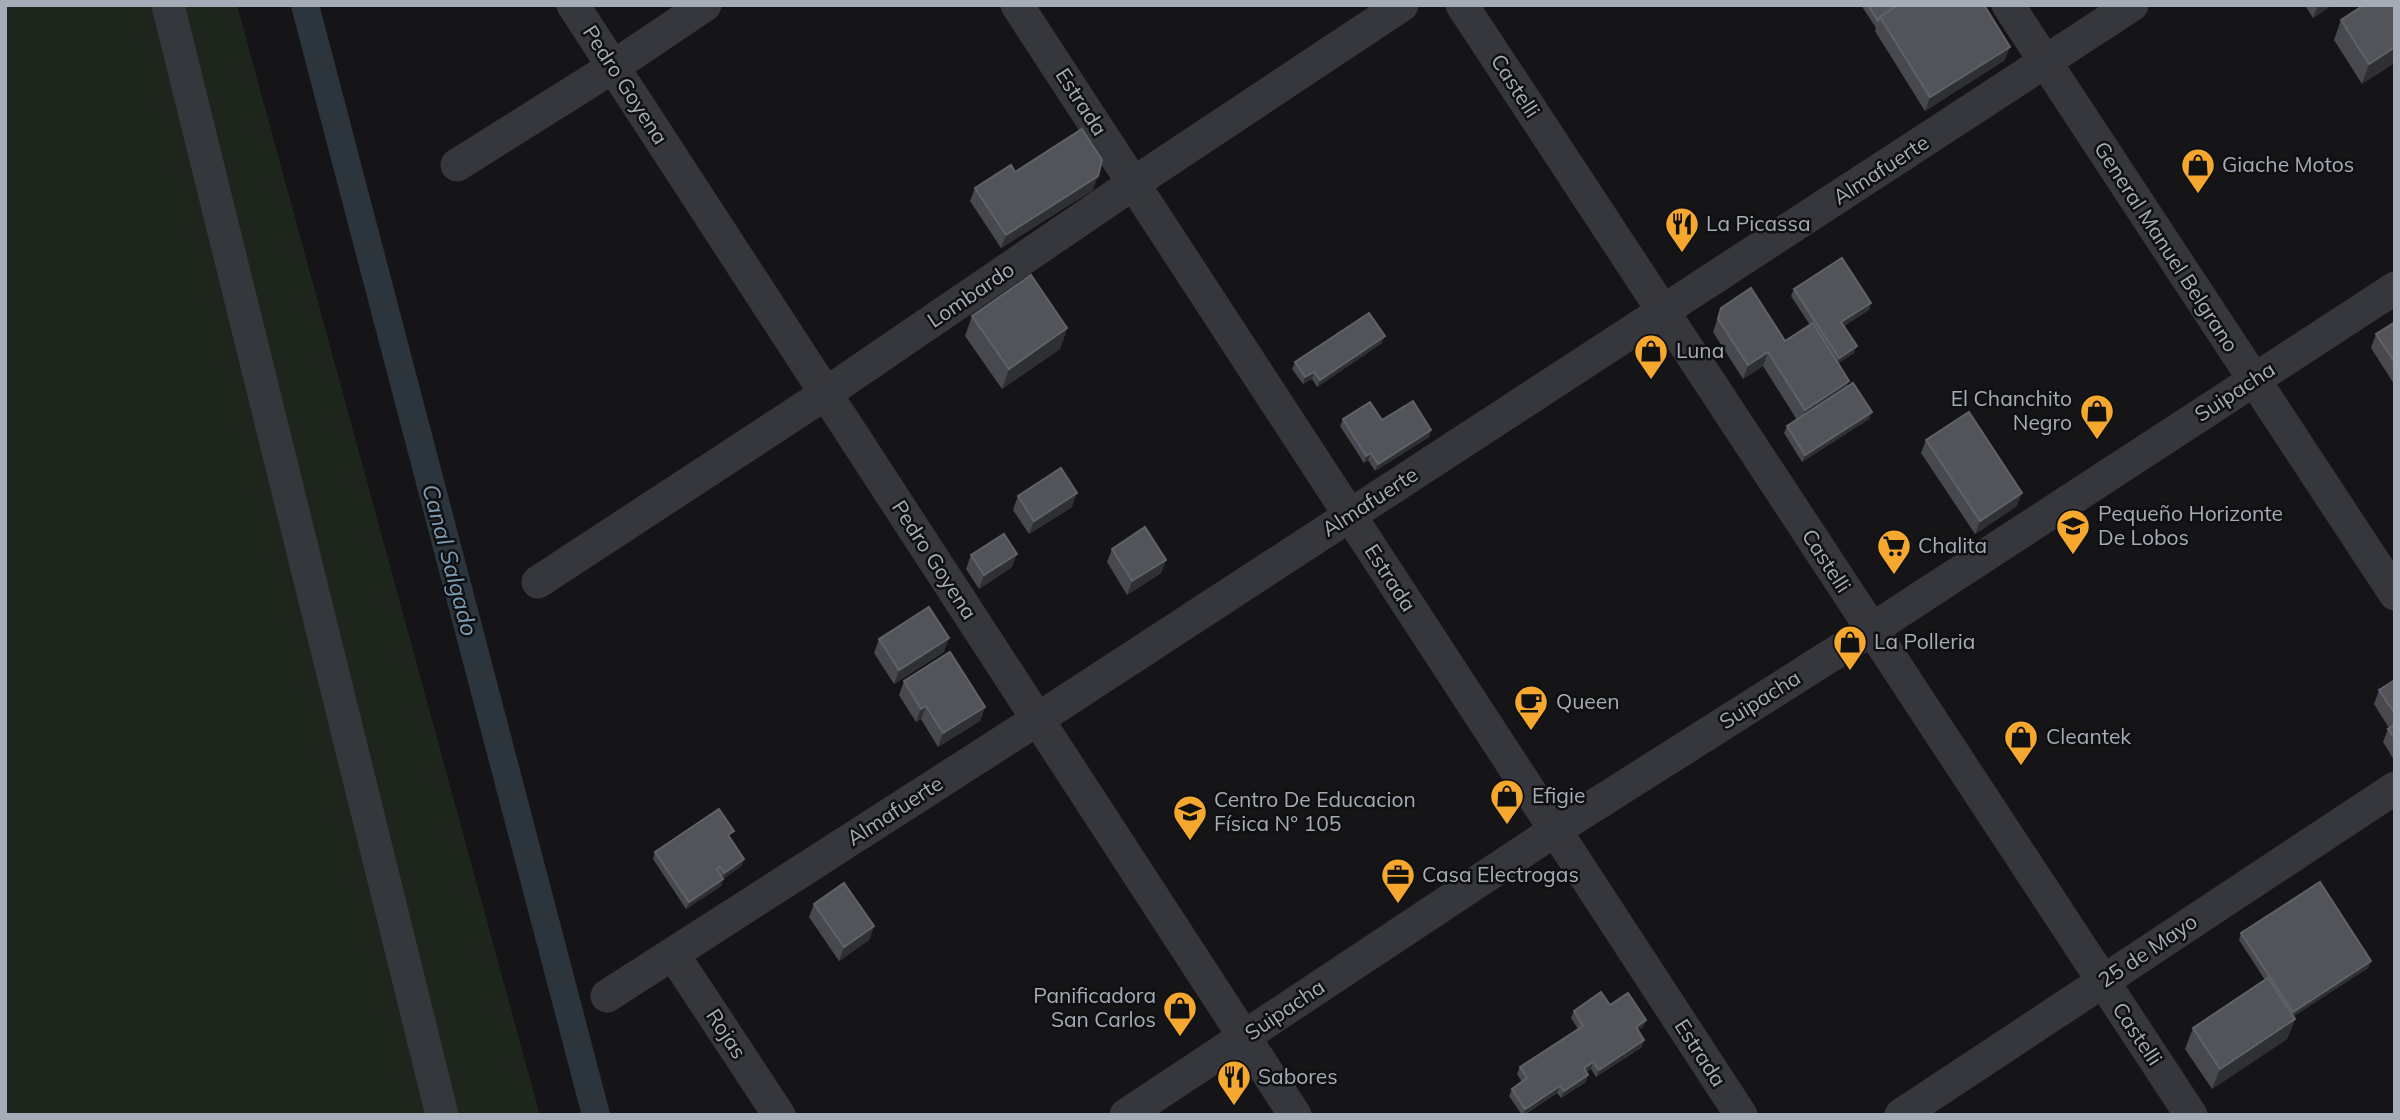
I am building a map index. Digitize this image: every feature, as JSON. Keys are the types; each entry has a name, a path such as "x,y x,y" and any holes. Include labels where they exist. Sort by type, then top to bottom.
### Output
{"street":[{"path":"168,5 442,1115"},
{"name":"Pedro Goyena","path":"573,5 1295,1115"},
{"path":"457,165 613,67 705,5"},
{"name":"Estrada","path":"1017,5 1741,1115"},
{"name":"Lombardo","path":"538,582 825,394 1134,183 1402,5"},
{"name":"Castelli","path":"1462,5 2191,1115"},
{"name":"General Manuel Belgrano","path":"2008,5 2395,594"},
{"name":"Almafuerte","path":"607,996 2046,64 2132,5"},
{"name":"Suipacha","path":"1126,1115 1554,831 1871,629 2395,288"},
{"name":"25 de Mayo","path":"1901,1115 2395,788"},
{"name":"Rojas","path":"673,954 779,1115"}],"shaded area":[{"path":"5,5 237,5 540,1115 5,1115"}],"building":[{"path":"1868,5 1898,5 1878,21"},
{"path":"1898,5 1984,5 2010,47 1930,97 1880,17"},
{"path":"2364,5 2395,5 2395,47 2369,64 2341,20"},
{"path":"1082,129 1102,160 1098,176 1006,235 975,188 1011,165 1015,172"},
{"path":"1842,258 1871,303 1841,322 1857,346 1839,358 1794,289"},
{"path":"1031,275 1067,328 1009,369 972,316"},
{"path":"1751,288 1785,341 1813,323 1849,381 1805,410 1768,352 1748,365 1718,319 1721,308"},
{"path":"1369,313 1385,336 1320,380 1314,372 1305,377 1295,362"},
{"path":"2395,322 2395,363 2376,334"},
{"path":"1853,383 1872,412 1805,455 1787,426"},
{"path":"1413,401 1431,430 1378,464 1371,453 1366,456 1343,419 1370,402 1382,420"},
{"path":"1969,412 2022,493 1980,521 1926,440"},
{"path":"1061,468 1077,493 1034,521 1018,496"},
{"path":"1145,527 1166,560 1132,581 1112,549"},
{"path":"1004,534 1017,554 984,575 971,555"},
{"path":"929,607 949,638 899,670 879,639"},
{"path":"950,652 985,707 943,733 926,706 921,709 904,681"},
{"path":"2395,680 2395,714 2379,690"},
{"path":"2395,724 2395,739 2388,729"},
{"path":"719,809 734,831 728,835 744,859 724,873 720,867 717,869 723,879 689,902 655,852"},
{"path":"2320,882 2371,961 2293,1012 2241,933"},
{"path":"844,883 874,926 844,947 814,904"},
{"path":"2268,978 2295,1019 2220,1069 2193,1028"},
{"path":"1601,992 1610,1005 1628,993 1646,1020 1636,1027 1644,1040 1599,1070 1593,1062 1584,1068 1588,1075 1564,1091 1560,1086 1525,1109 1512,1089 1527,1078 1520,1067 1583,1026 1574,1011"}],"waterway":[{"name":"Canal Salgado","path":"305,5 596,1115"}],"place":[{"name":"Giache Motos","path":"2198,195"},
{"name":"La Picassa","path":"1682,254"},
{"name":"Luna","path":"1651,381"},
{"name":"El Chanchito Negro","path":"2097,441"},
{"name":"Pequeño Horizonte De Lobos","path":"2073,556"},
{"name":"Chalita","path":"1894,576"},
{"name":"La Polleria","path":"1850,672"},
{"name":"Queen","path":"1531,732"},
{"name":"Cleantek","path":"2021,767"},
{"name":"Efigie","path":"1507,826"},
{"name":"Centro De Educacion Física N° 105","path":"1190,842"},
{"name":"Casa Electrogas","path":"1398,905"},
{"name":"Panificadora San Carlos","path":"1180,1038"},
{"name":"Sabores","path":"1234,1107"}]}
